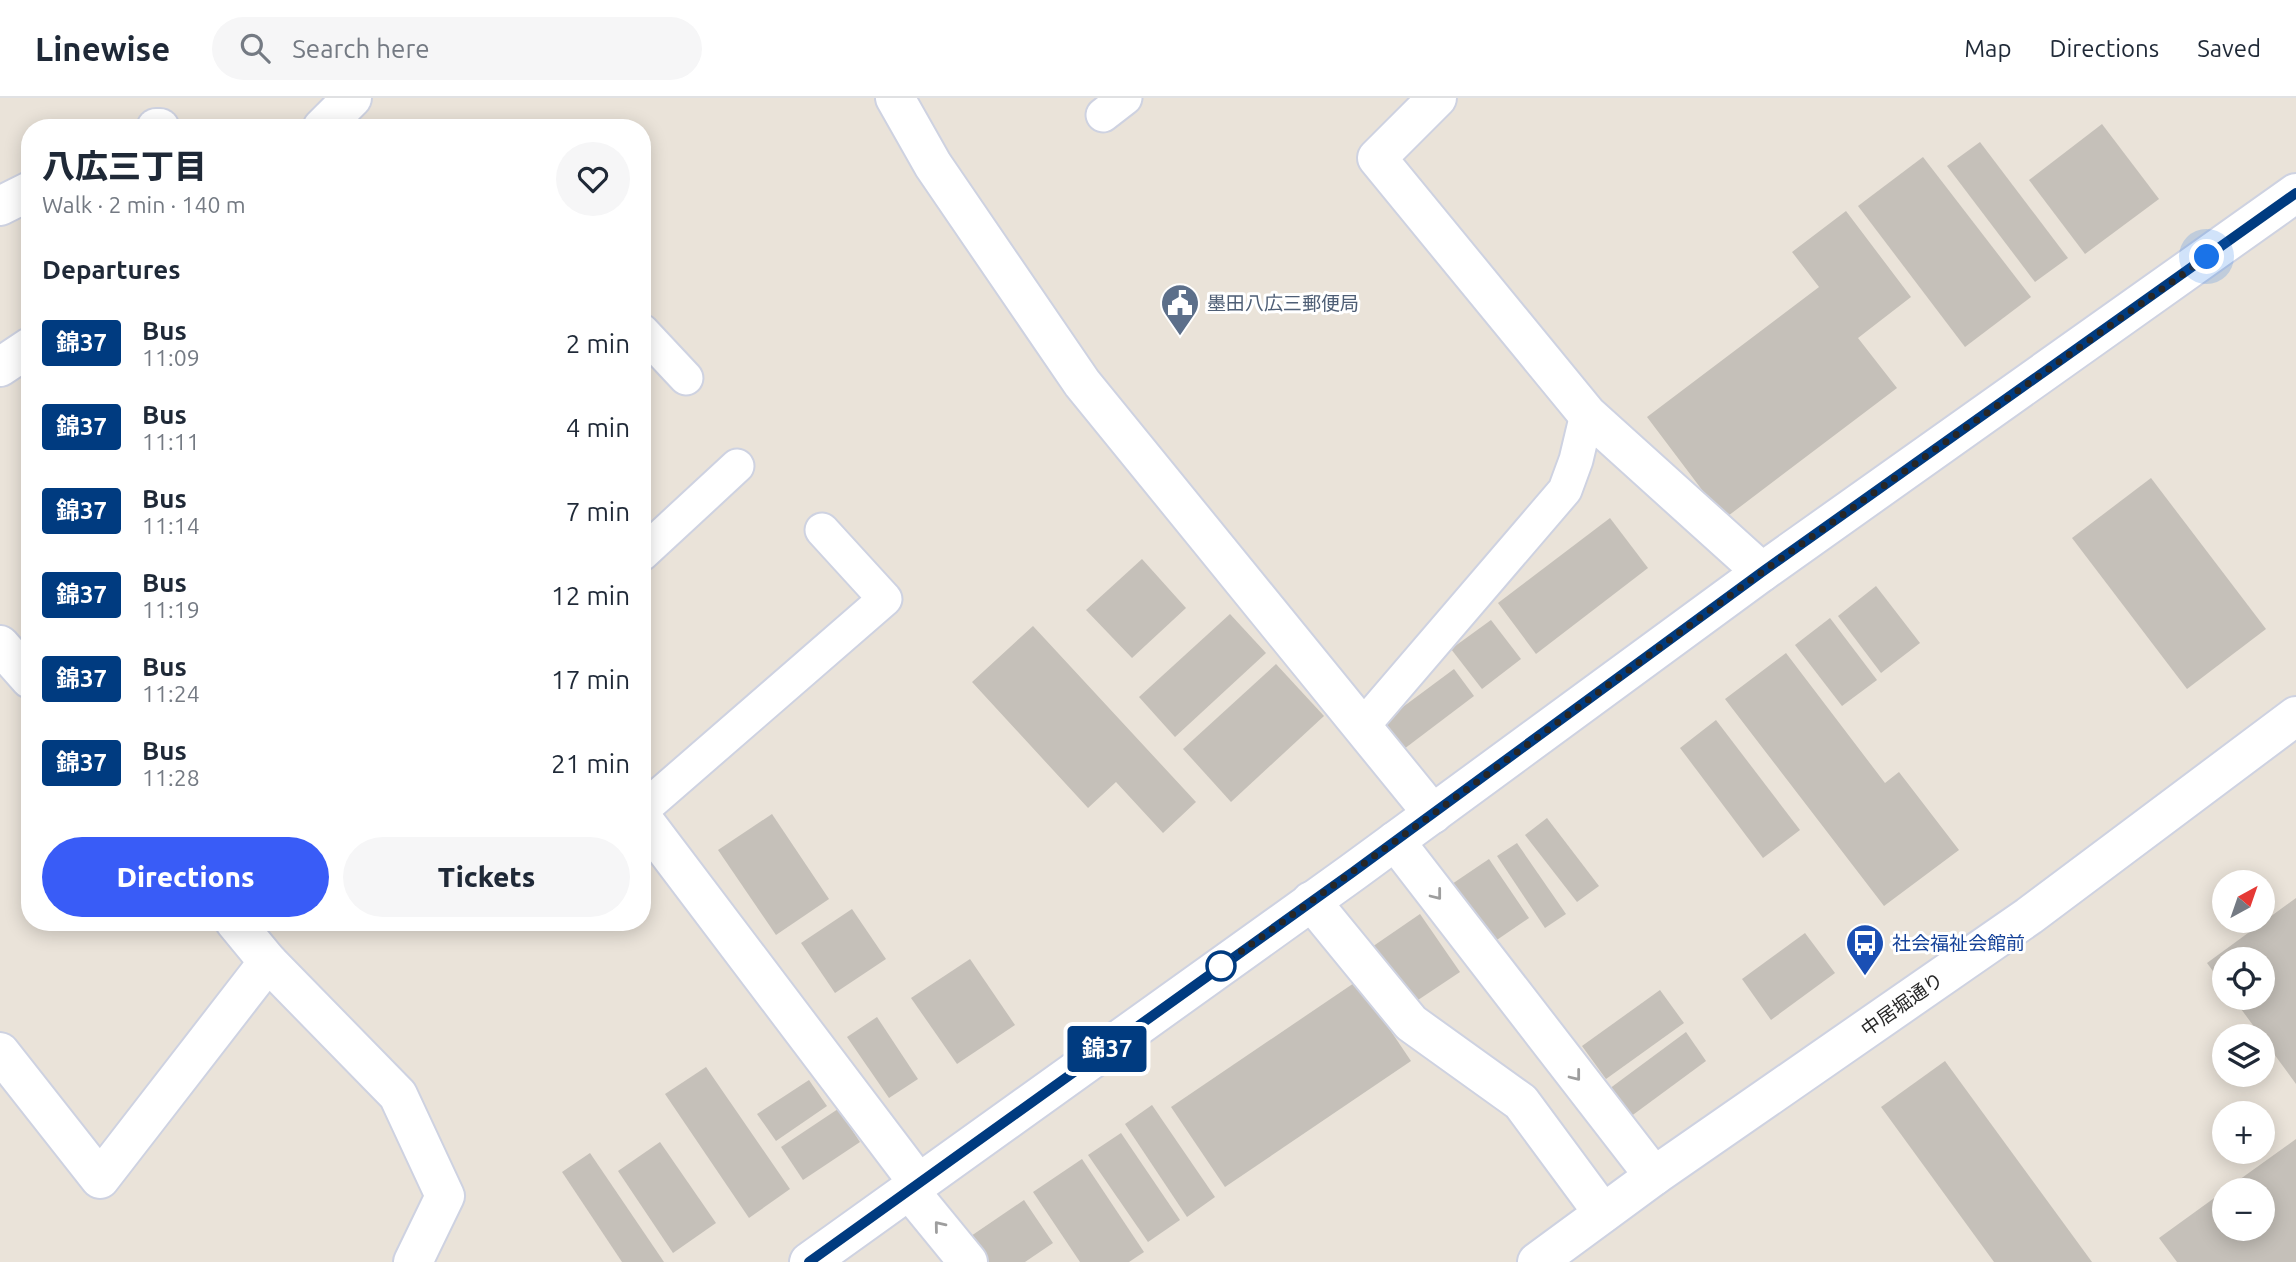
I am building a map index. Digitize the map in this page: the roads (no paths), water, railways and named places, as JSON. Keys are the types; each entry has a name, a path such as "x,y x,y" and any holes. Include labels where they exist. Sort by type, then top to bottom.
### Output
{"street":[{"path":"331,119 352,98"},
{"path":"895,98 933,164 1082,383 1433,814"},
{"path":"1437,98 1377,158 1587,414 1762,572"},
{"path":"809,1262 1433,814 1762,572 2296,193"},
{"path":"0,206 21,196"},
{"path":"0,367 21,354"},
{"path":"0,645 21,669"},
{"name":"中居堀通り","path":"1537,1262 1654,1176 2029,916 2296,716"},
{"path":"651,830 968,1262"},
{"path":"1395,841 1654,1176"},
{"path":"1311,901 1411,1023 1521,1102 1603,1213"},
{"path":"243,931 268,962 398,1095 445,1196 413,1262"},
{"path":"0,1052 100,1179 268,962"}],"lane":[{"path":"651,341 686,378"},
{"path":"1361,727 1565,490 1576,460 1587,414"},
{"path":"651,546 737,466"},
{"path":"651,802 885,599 822,530"}],"place":[{"name":"墨田八広三郵便局","path":"1180,337"},
{"name":"社会福祉会館前","path":"1865,977"}]}
